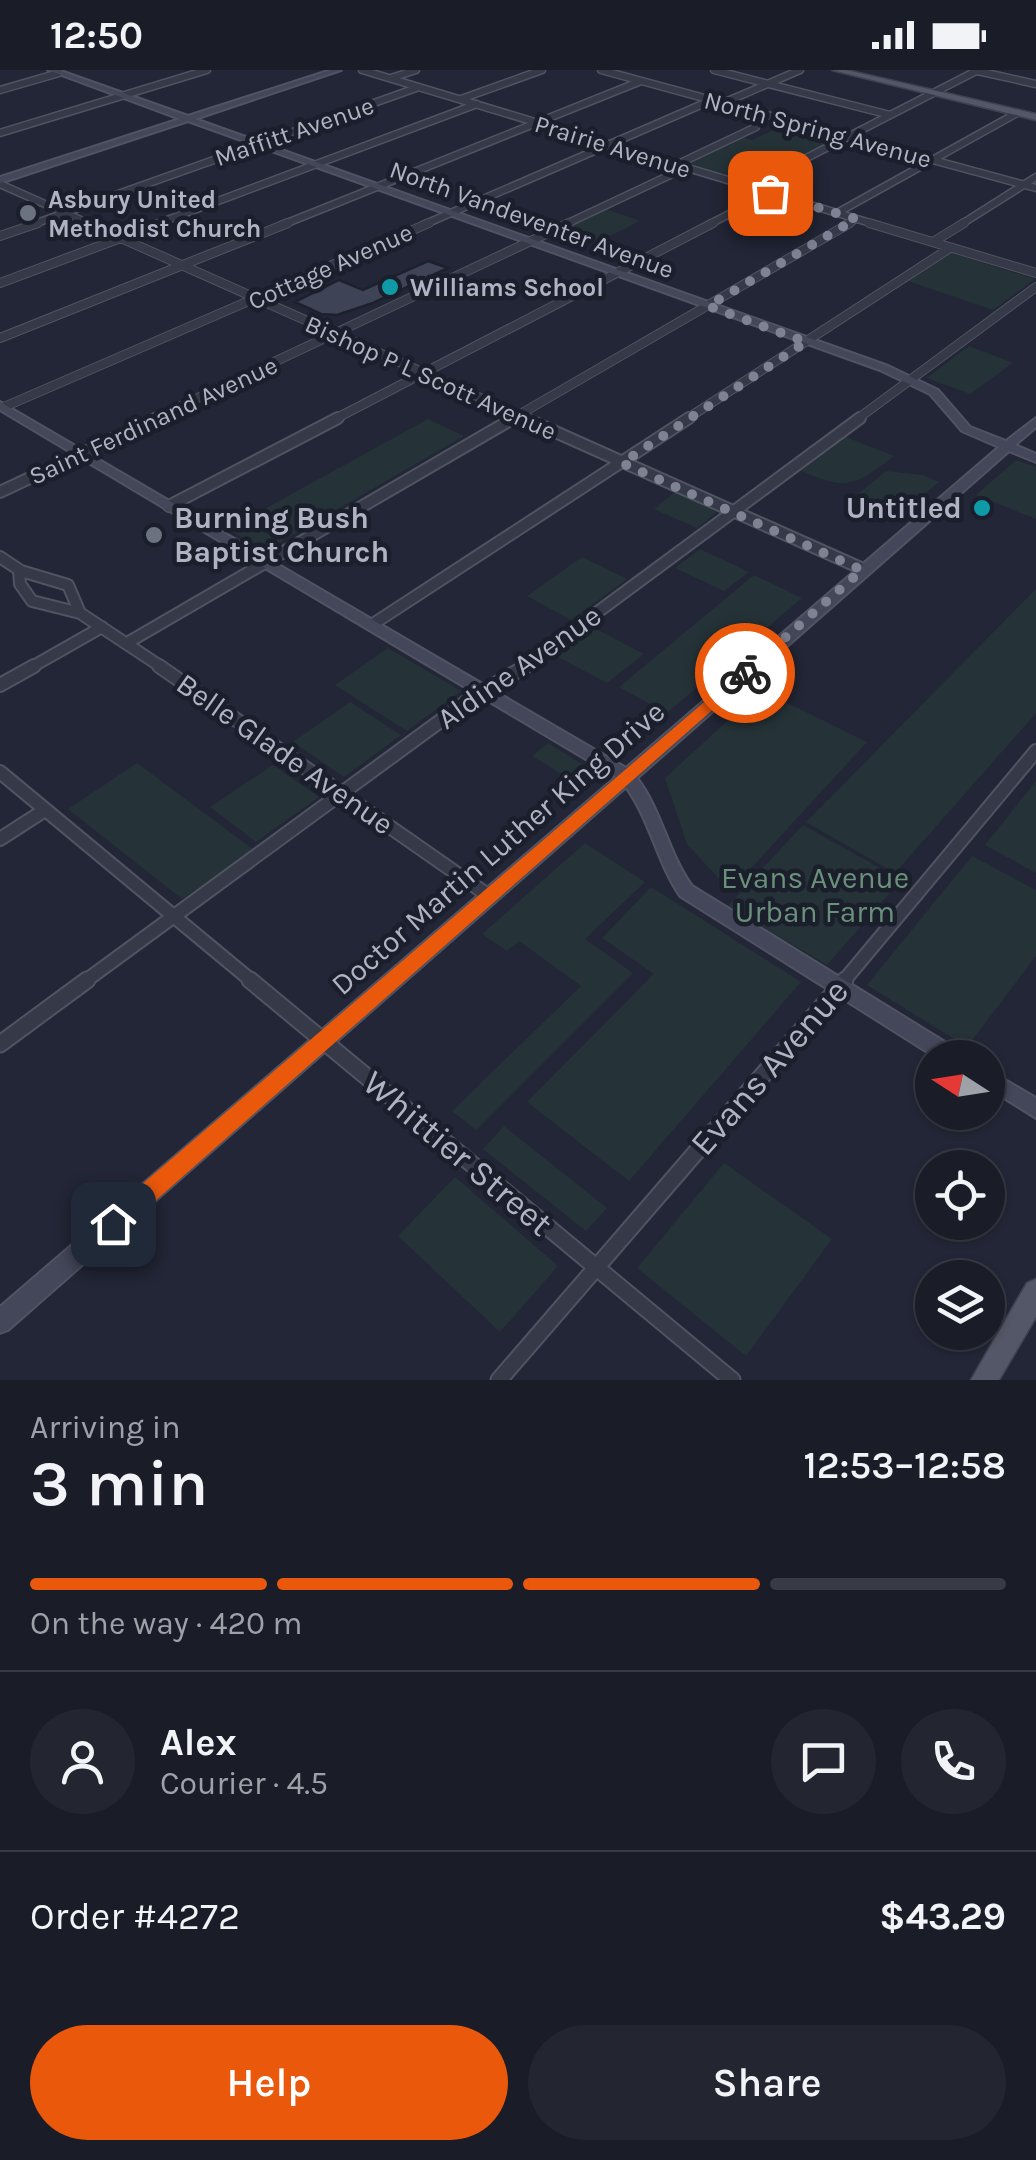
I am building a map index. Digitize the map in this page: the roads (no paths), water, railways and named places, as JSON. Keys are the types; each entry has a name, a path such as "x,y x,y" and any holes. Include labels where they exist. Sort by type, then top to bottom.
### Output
{"main road":[{"path":"0,182 338,70"},
{"path":"836,70 1036,117"},
{"name":"North Vandeventer Avenue","path":"55,72 912,379 934,392 966,430 1036,458"},
{"path":"2,406 628,776 639,790 672,874 686,890 926,1040"},
{"name":"Doctor Martin Luther King Drive","path":"0,1322 1036,421"},
{"path":"1005,1089 1036,1109"},
{"path":"984,1380 1036,1292"}],"street":[{"path":"0,132 207,70"},
{"name":"Prairie Avenue","path":"362,70 1036,273"},
{"path":"391,78 416,70"},
{"path":"460,100 542,70"},
{"name":"North Spring Avenue","path":"600,70 1036,188"},
{"path":"714,70 890,115"},
{"path":"723,103 800,70"},
{"path":"750,187 976,70 1036,84"},
{"path":"0,90 55,72"},
{"path":"0,338 641,81"},
{"name":"Maffitt Avenue","path":"0,236 419,87"},
{"name":"Cottage Avenue","path":"2,406 712,100"},
{"path":"0,282 476,104"},
{"path":"837,213 1017,113"},
{"name":"Saint Ferdinand Avenue","path":"0,492 530,242 756,127"},
{"path":"933,242 1036,177"},
{"name":"Bishop P L Scott Avenue","path":"0,182 63,214 862,570"},
{"path":"169,506 770,193"},
{"path":"127,643 856,219"},
{"path":"374,624 950,248"},
{"name":"Aldine Avenue","path":"0,1044 486,690 502,684 1036,287"},
{"name":"Belle Glade Avenue","path":"0,557 19,570 66,582 74,589 80,612"},
{"name":"Belle Glade Avenue","path":"19,570 20,584 32,600 80,612 489,896"},
{"path":"0,685 102,627"},
{"name":"Evans Avenue","path":"498,1380 840,986 1036,751"},
{"name":"Whittier Street","path":"0,772 732,1380"},
{"path":"0,839 45,810"}],"place":[{"name":"Asbury United Methodist Church","path":"28,213"},
{"name":"Williams School","path":"390,287"},
{"name":"Untitled","path":"982,508"},
{"name":"Burning Bush Baptist Church","path":"154,535"}],"park label":[{"name":"Evans Avenue Urban Farm","path":"815,895"}]}
